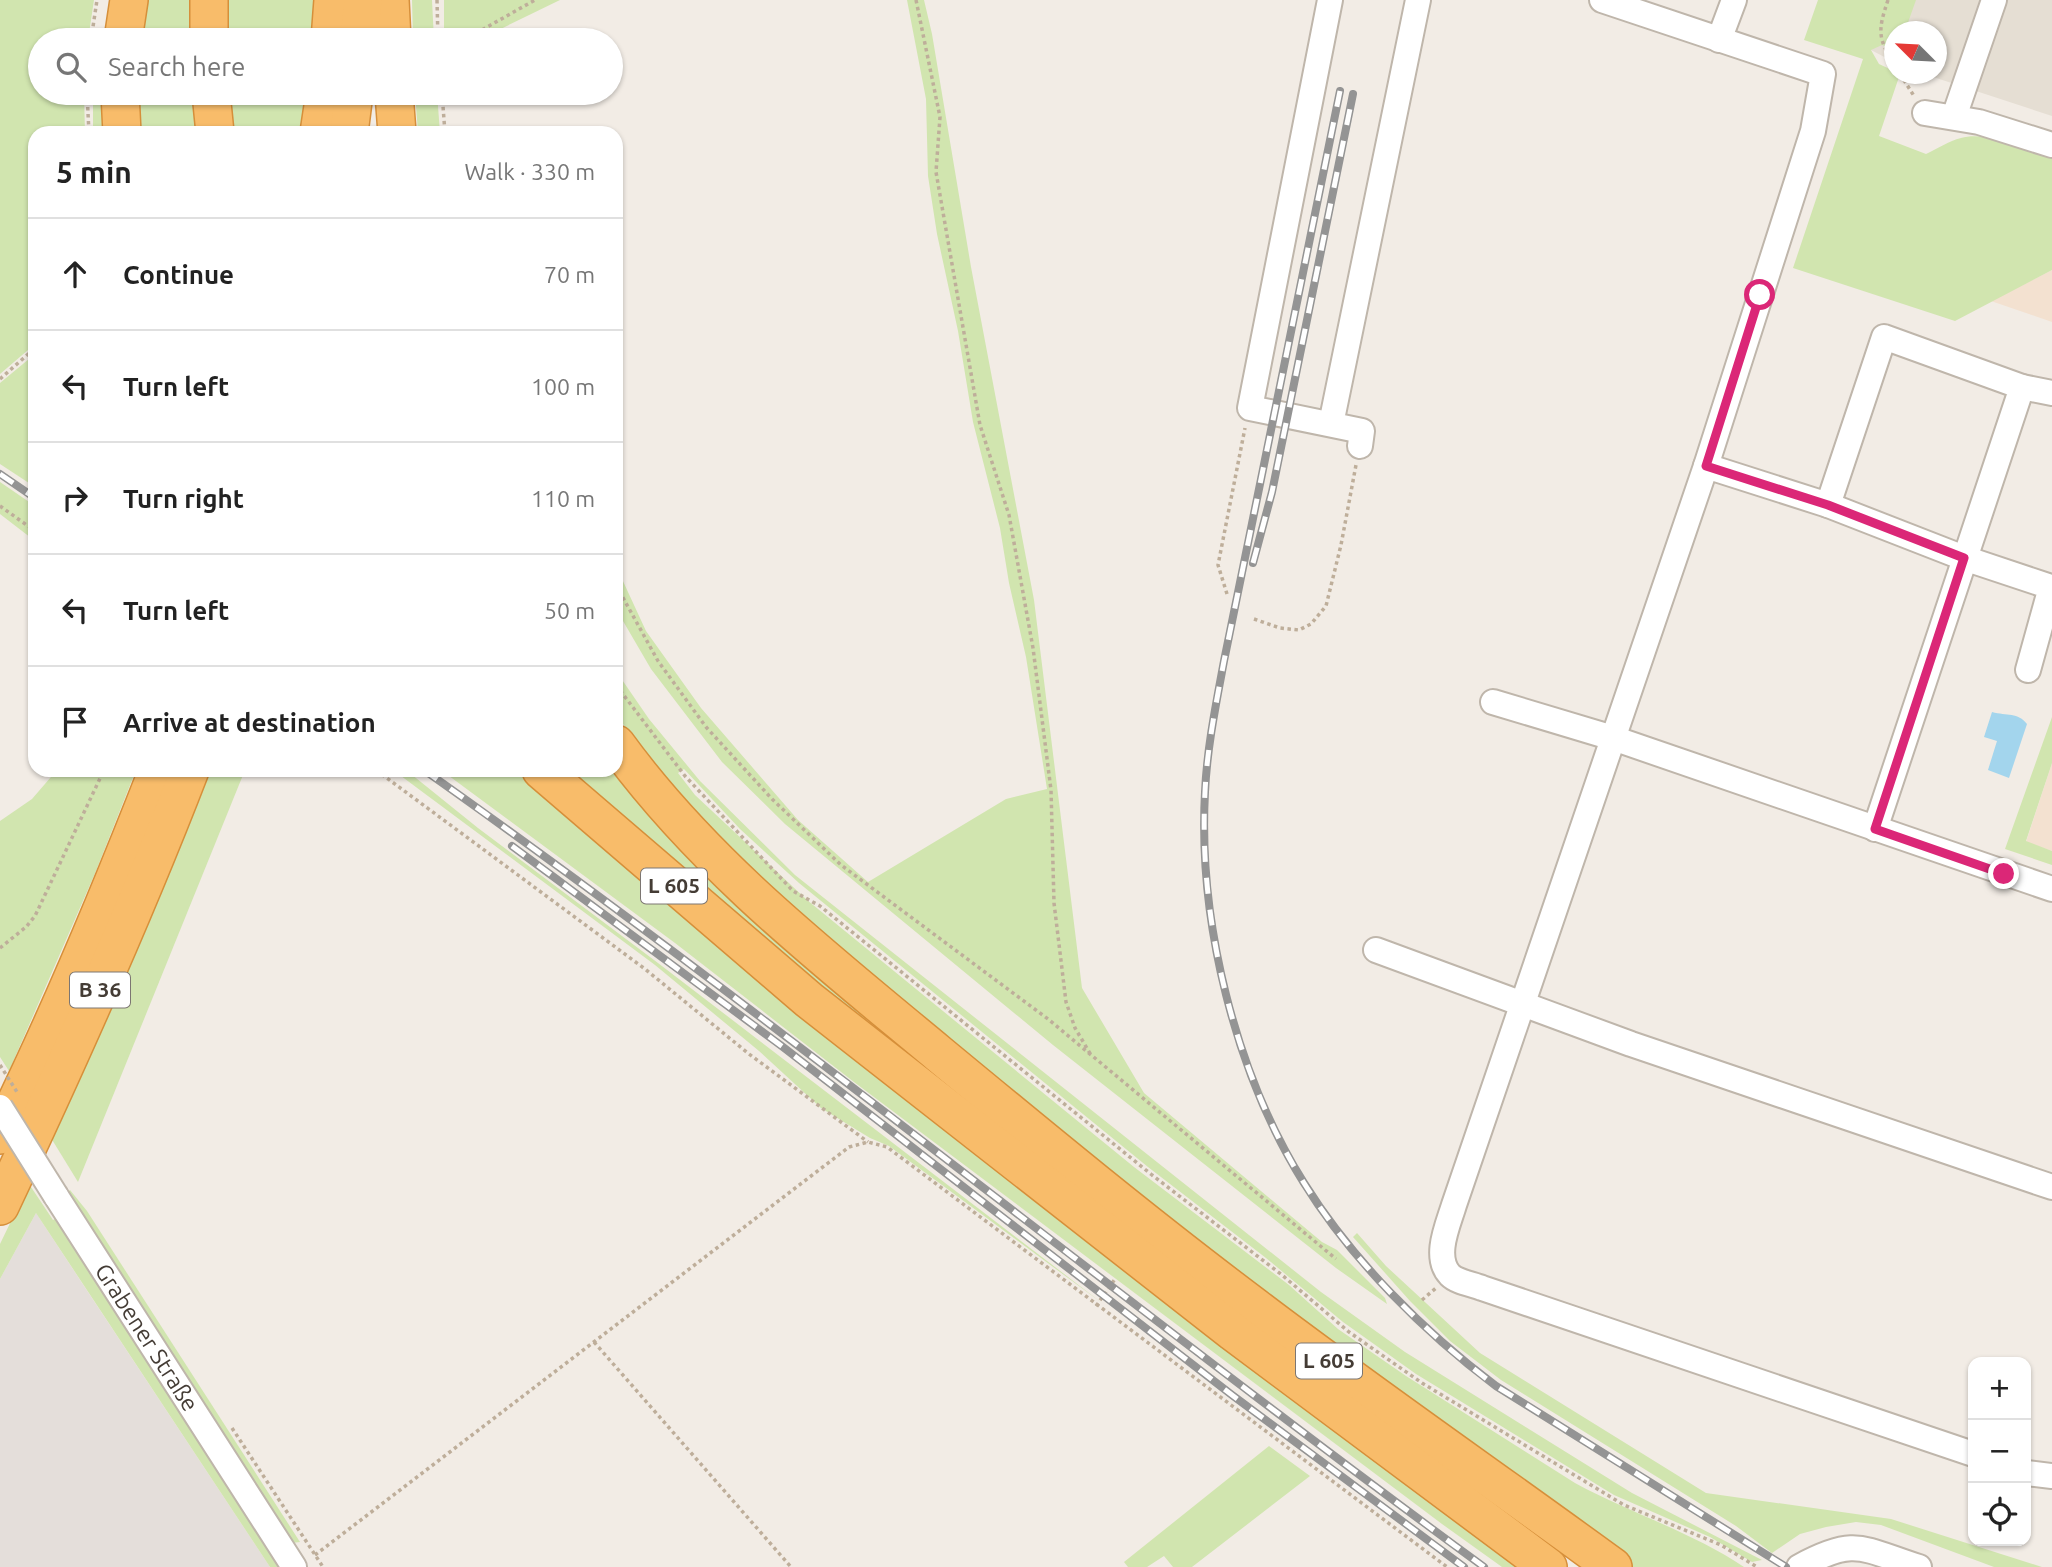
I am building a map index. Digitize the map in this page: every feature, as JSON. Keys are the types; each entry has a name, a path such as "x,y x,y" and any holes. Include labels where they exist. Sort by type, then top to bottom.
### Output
{"highway":[{"path":"125,28 129,0"},
{"path":"209,0 209,28"},
{"path":"331,28 333,0"},
{"path":"360,28 363,0"},
{"path":"390,0 391,28"},
{"path":"121,105 122,126"},
{"path":"212,105 214,126"},
{"path":"320,126 323,105"},
{"path":"350,126 352,105"},
{"path":"395,105 396,126"},
{"name":"L 605","path":"623,753 663,806 742,886 839,971 1052,1148 1255,1307 1613,1567"},
{"name":"B 36","path":"0,1135 72,980 155,777"},
{"name":"B 36","path":"0,1206 80,1037 187,777"},
{"name":"L 605","path":"549,777 820,1008 1233,1332 1548,1567"}],"street":[{"path":"1330,0 1250,408 1363,431 1360,446"},
{"path":"1331,425 1419,0"},
{"path":"1602,0 1823,74 1813,131 1706,466 1454,1205 1442,1250 1444,1266 1451,1275 1968,1452"},
{"path":"1719,40 1734,0"},
{"path":"1954,117 1994,0"},
{"path":"1925,113 1979,122 2052,145"},
{"path":"1828,505 1884,337 2022,387 2052,393"},
{"path":"1875,829 2022,387"},
{"path":"1706,466 1828,505 1964,558 2051,587 2028,670"},
{"path":"1493,702 1613,738 2052,890"},
{"path":"1376,950 1631,1044 2052,1187"},
{"name":"Grabener Straße","path":"0,1107 56,1196 304,1561"},
{"path":"2031,1474 2052,1476"},
{"path":"1799,1567 1838,1549 1855,1547 1872,1550 1910,1564"},
{"path":"1834,1567 1850,1563 1910,1564"}],"path":[{"path":"93,28 97,0"},
{"path":"437,0 438,28"},
{"path":"485,28 535,0"},
{"path":"916,0 940,117 936,172 978,412 1009,515 1033,648 1051,790 1054,903 1066,1002 1075,1028 1091,1055"},
{"path":"1884,46 1879,37 1888,0"},
{"path":"1906,84 1925,113"},
{"path":"88,105 89,126"},
{"path":"443,105 444,126"},
{"path":"0,379 28,354"},
{"path":"1227,593 1218,565 1250,408"},
{"path":"1254,619 1280,628 1299,630 1311,624 1326,606 1360,446"},
{"path":"0,506 28,526"},
{"path":"623,597 666,672 706,727 772,799 841,865 1048,1019 1336,1259"},
{"path":"623,694 685,776 793,891 820,906 1162,1183 1282,1275 1349,1332 1422,1383 1624,1505 1721,1545 1757,1567"},
{"path":"0,948 35,916 100,777"},
{"path":"386,777 645,968 749,1054 868,1142 887,1147 1447,1567"},
{"path":"304,1561 849,1147 868,1142"},
{"path":"1096,1306 1115,1279"},
{"path":"594,1341 791,1567"},
{"path":"304,1561 323,1567"}],"shaded area":[{"path":"1842,0 2052,0 2052,116 1947,82 1947,21 1884,21 1884,57 1871,50"},
{"path":"2052,270 2052,322 1991,301"},
{"path":"2052,763 2052,851 2026,842"},
{"path":"36,1213 270,1567 0,1567 0,1279"}],"green space":[{"path":"0,0 94,0 90,28 28,28 28,105 84,105 85,126 28,126 28,350 0,374"},
{"path":"137,0 193,0 192,28 133,28"},
{"path":"220,0 315,0 313,28 220,28"},
{"path":"412,0 432,0 433,28 413,28"},
{"path":"444,0 560,0 503,28 444,28"},
{"path":"907,0 924,0 932,34 971,267 1034,600 1082,988 1144,1093 1322,1242 1337,1250 1385,1298 1387,1304 1336,1268 1053,1045 785,824 722,762 651,669 623,621 623,581 646,631 701,708 798,820 868,882 1006,799 1047,789 1026,657 1000,528 973,422 958,331 937,234 928,176 926,99"},
{"path":"1818,0 1916,0 1909,21 1884,21 1884,46 1871,50 1879,64 1884,66 1884,84 1897,84 1879,136 1926,154 1952,141 1971,136 2007,141 2052,155 2052,270 1955,321 1793,268 1863,59 1804,40"},
{"path":"93,105 113,105 114,126 93,126"},
{"path":"127,105 196,105 198,126 128,126"},
{"path":"223,105 306,105 303,126 225,126"},
{"path":"416,105 438,105 439,126 417,126"},
{"path":"28,360 28,482 0,464 0,383"},
{"path":"0,482 28,501 28,536 0,514"},
{"path":"623,681 649,719 700,781 795,875 1321,1292 1405,1352 1632,1493 1762,1560 1752,1562 1710,1537 1614,1495 1416,1374 1343,1322 799,883 740,829 684,769 678,773 695,795 807,900 1134,1167 1289,1285 1338,1329 1406,1376 1575,1483 1703,1543 1744,1567 1628,1567 1107,1171 774,897 656,771 623,724"},
{"path":"2052,717 2052,763 2026,841 2052,851 2052,865 2005,849"},
{"path":"51,777 133,777 96,871 9,1071 0,1057 0,821 32,799"},
{"path":"205,777 242,777 78,1182 51,1138"},
{"path":"402,777 415,777 1102,1303 889,1146 870,1138 821,1108 759,1051 655,965"},
{"path":"450,777 524,777 1518,1567 1502,1567 1442,1524 854,1082 675,943"},
{"path":"566,777 623,777 925,1061 920,1065 858,1021"},
{"path":"29,1184 53,1220 57,1218 280,1567 270,1567 36,1213 0,1279 0,1244"},
{"path":"70,1190 87,1211 300,1542 292,1543 68,1192"},
{"path":"1357,1233 1386,1266 1480,1353 1706,1493 1891,1519 1968,1543 1968,1546 1976,1546 2042,1567 1994,1567 1881,1525 1856,1522 1800,1534 1772,1553 1736,1526 1501,1380 1450,1341 1353,1237"},
{"path":"1269,1446 1310,1476 1192,1567 1173,1567 1164,1556 1147,1567 1128,1567 1124,1562"}],"water":[{"path":"1992,712 2016,716 2027,724 2009,778 1988,770 1997,741 1984,737"}],"railway":[{"path":"1340,91 1224,661 1208,759 1204,841 1208,892 1226,995 1241,1045 1258,1094 1304,1183 1344,1240 1416,1318 1496,1386 1786,1567"},
{"path":"1253,563 1272,492 1353,94"},
{"path":"0,474 28,493"},
{"path":"434,777 692,965 1484,1567"},
{"path":"512,846 783,1047 1232,1395 1464,1567"}],"route":[{"path":"1760,295 1706,466 1828,505 1964,558 1875,829 2004,874"}]}
